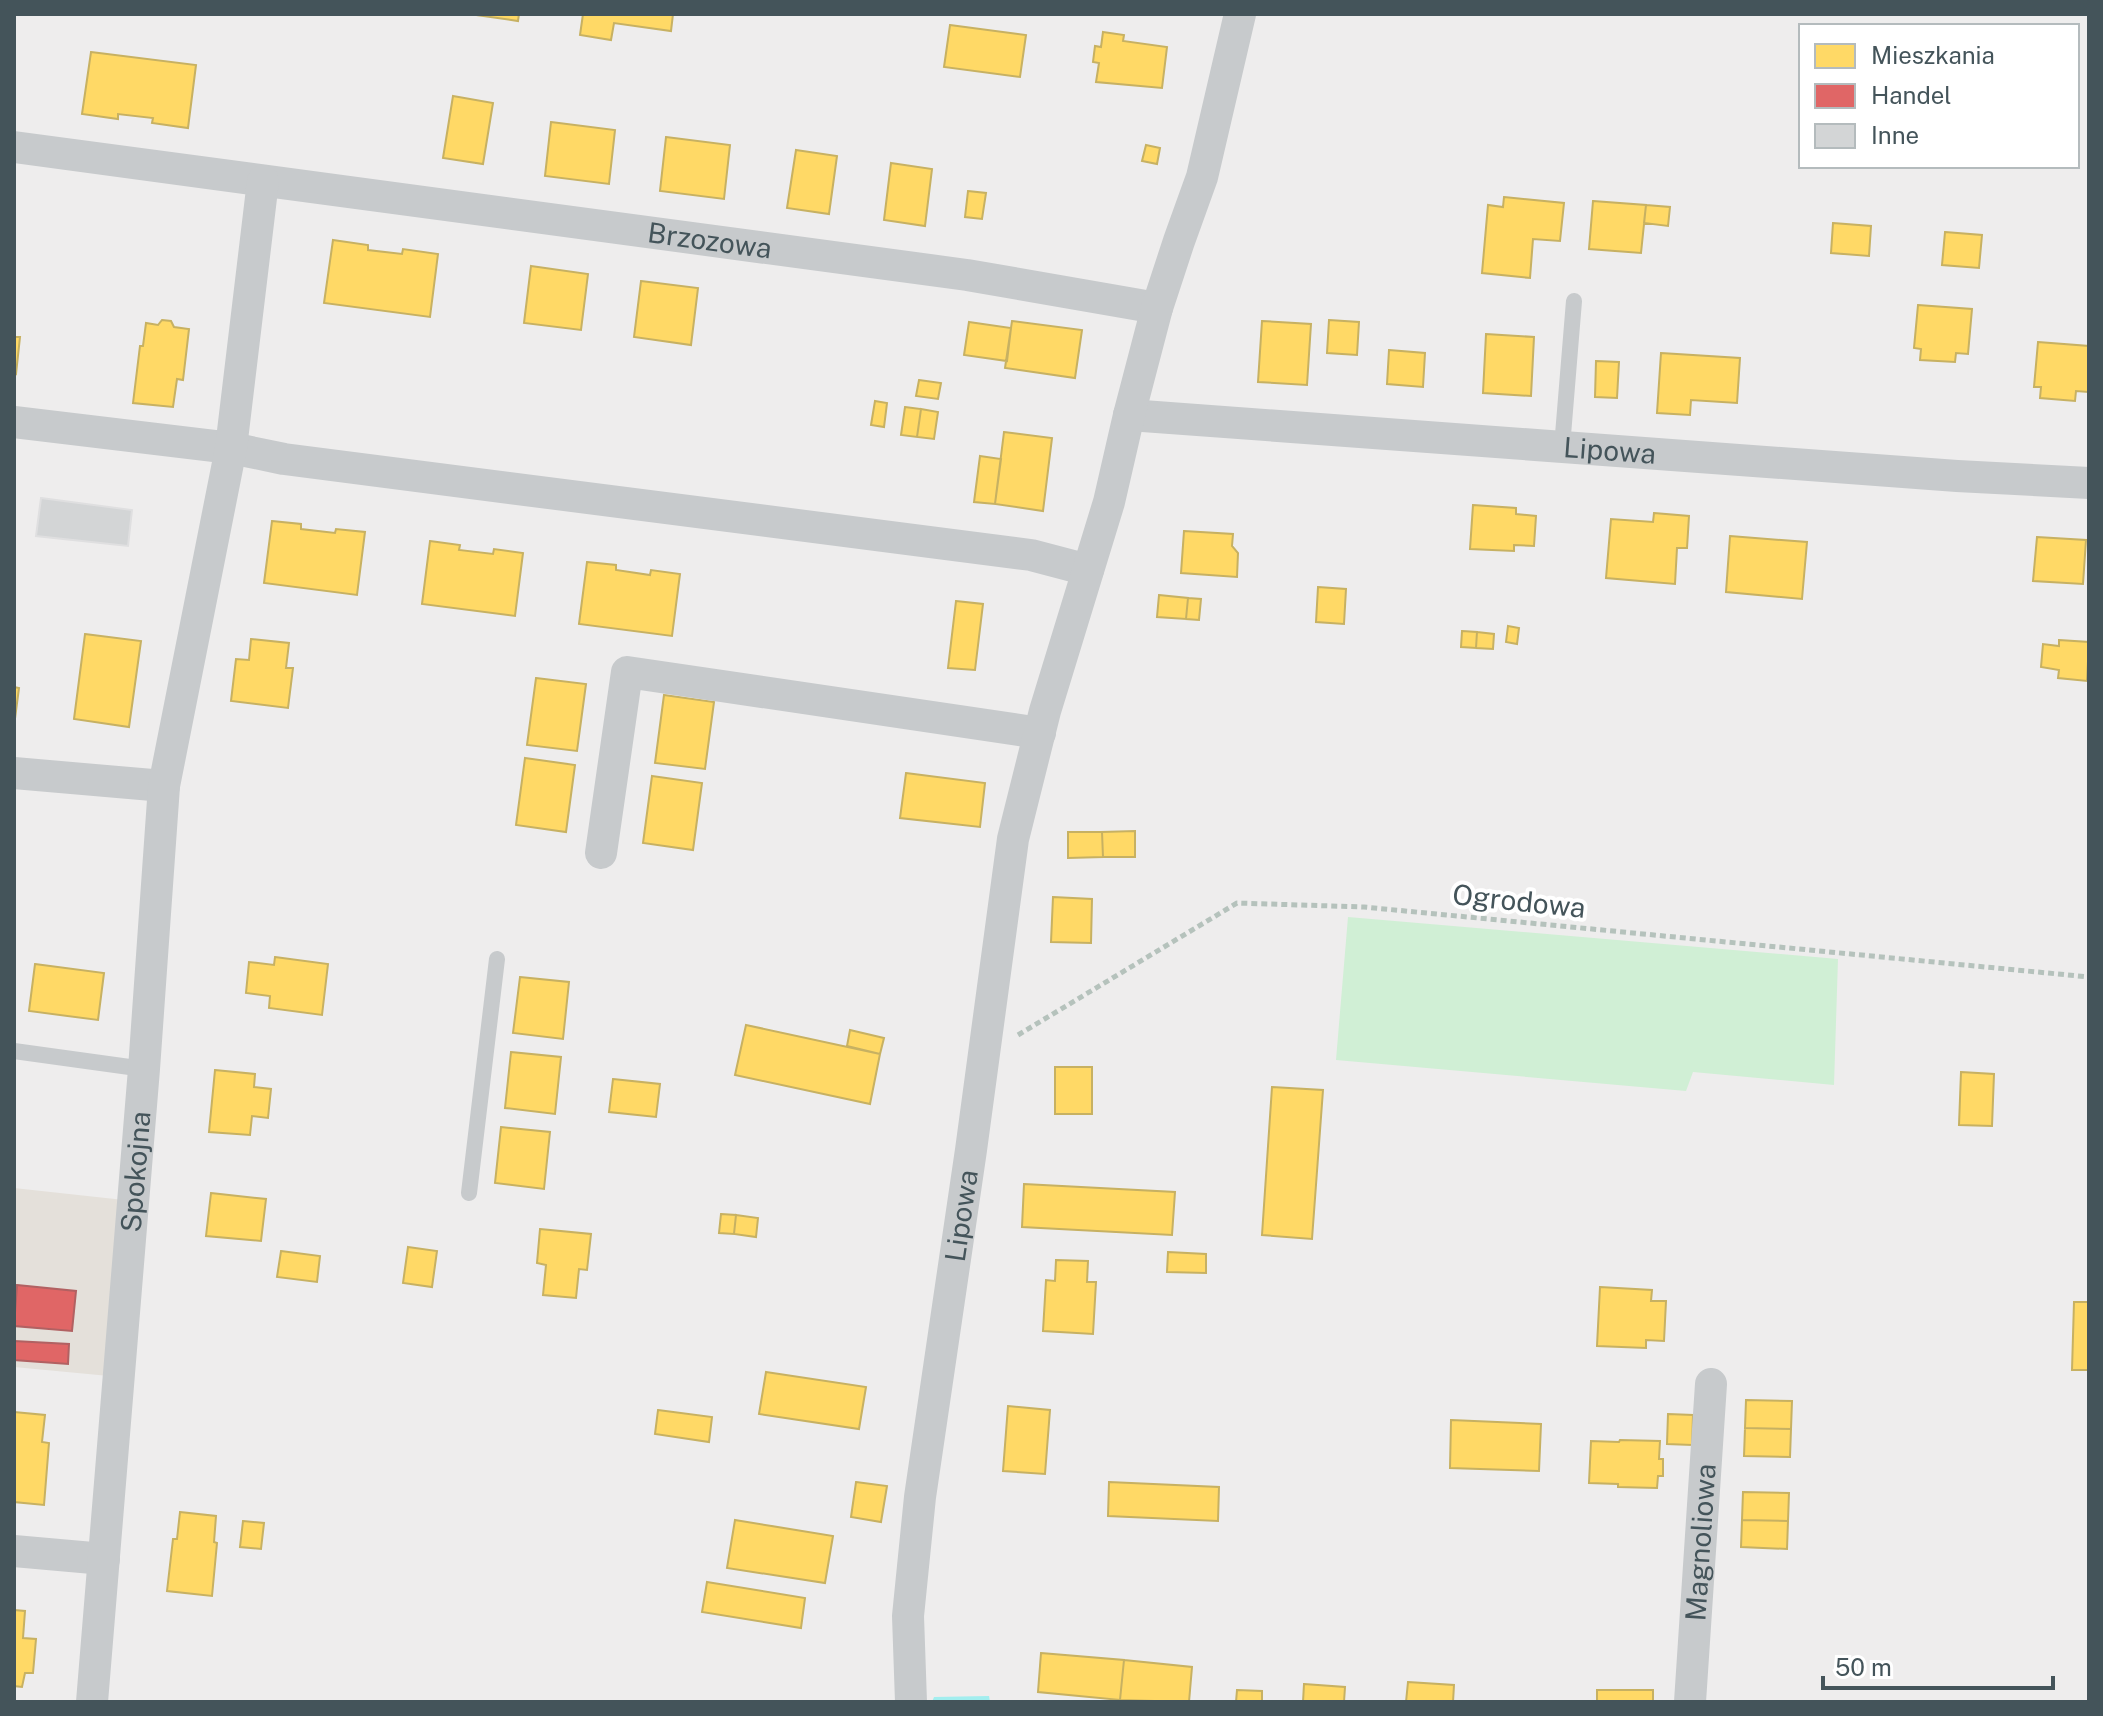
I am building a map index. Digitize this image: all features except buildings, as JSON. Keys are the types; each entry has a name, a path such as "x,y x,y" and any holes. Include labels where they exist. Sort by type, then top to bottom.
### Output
{"street":[{"name":"Lipowa","path":"911,1702 908,1616 920,1497 985,1055 1013,839 1040,733 1109,502 1157,308 1202,177 1232,18"},
{"name":"Brzozowa","path":"14,147 967,275 1157,308"},
{"name":"Spokojna","path":"92,1702 164,786 231,448 263,181"},
{"name":"Lipowa","path":"1129,415 2089,483"},
{"path":"14,422 1031,555 1088,570"},
{"path":"601,853 627,672 1040,733"},
{"path":"14,773 164,786"},
{"name":"Magnoliowa","path":"1690,1702 1711,1384"},
{"path":"14,1551 104,1559"}],"lane":[{"path":"1562,447 1574,301"},
{"path":"469,1193 497,959"},
{"path":"14,1051 144,1069"}],"path":[{"name":"Ogrodowa","path":"985,1055 1237,903 1364,907 2089,977"}],"shaded area":[{"path":"14,1188 124,1200 109,1376 14,1367"}],"green space":[{"path":"1348,917 1838,959 1834,1085 1693,1072 1686,1091 1336,1060"}],"water":[{"path":"989,1696 990,1702 932,1702 934,1697"}]}
